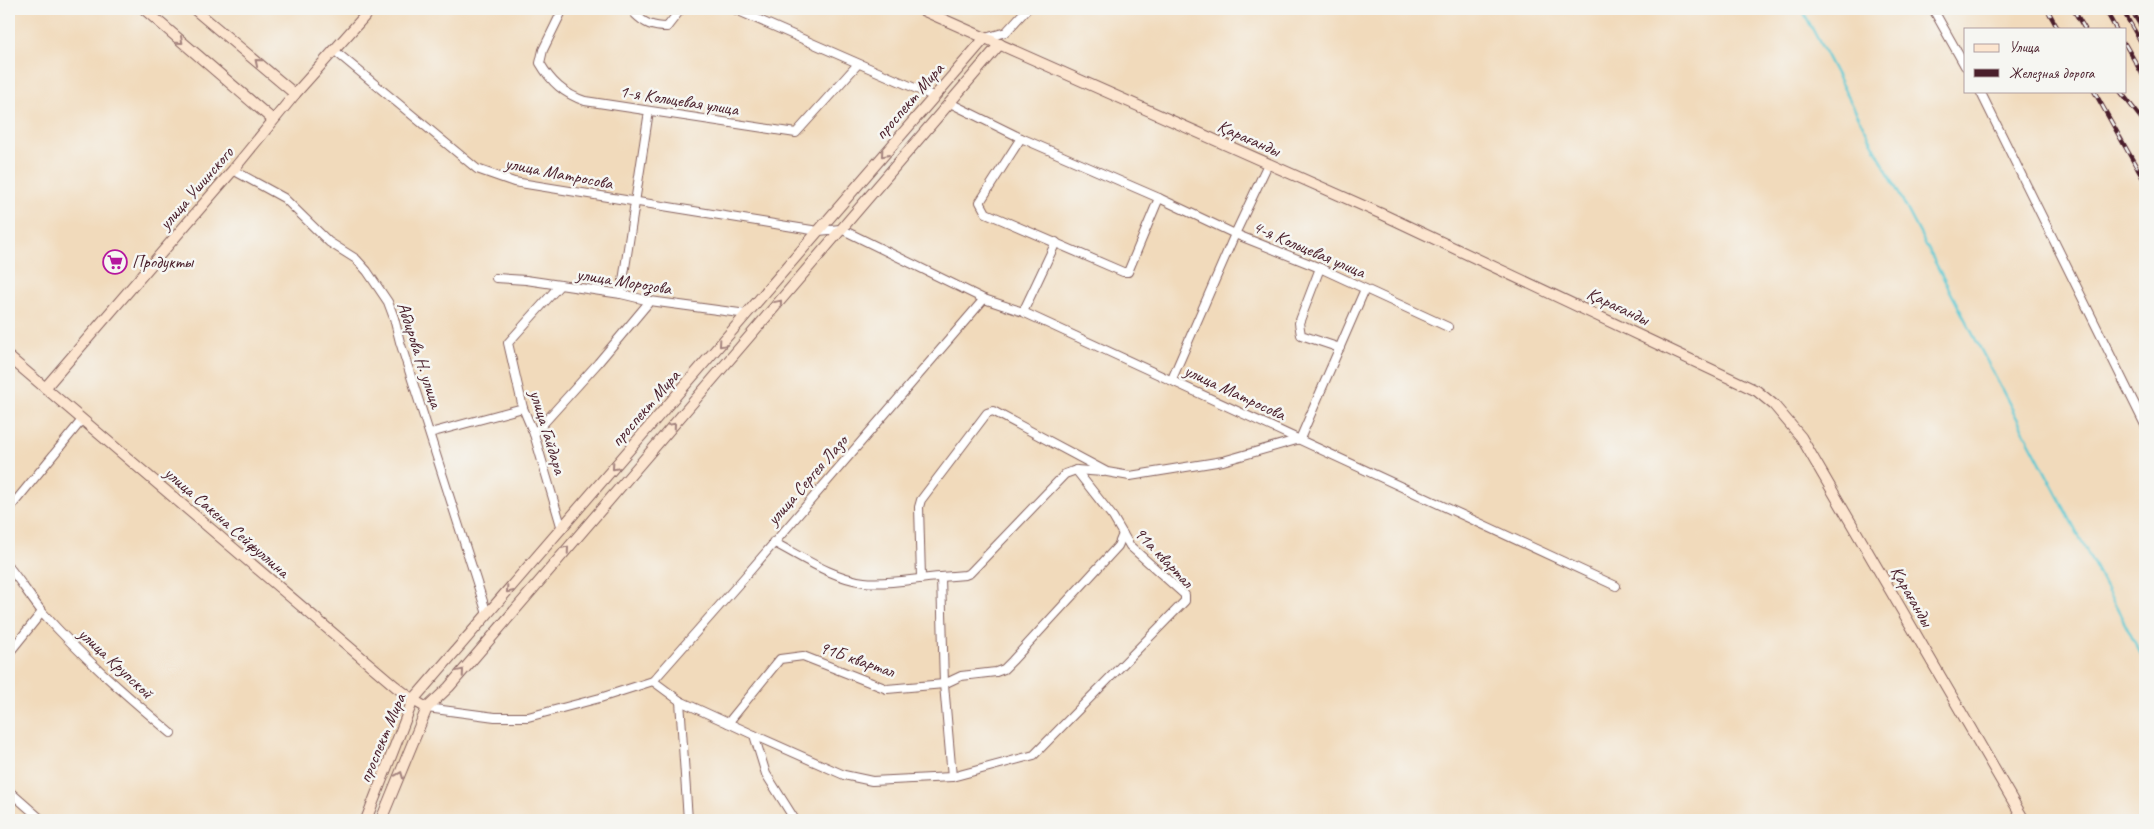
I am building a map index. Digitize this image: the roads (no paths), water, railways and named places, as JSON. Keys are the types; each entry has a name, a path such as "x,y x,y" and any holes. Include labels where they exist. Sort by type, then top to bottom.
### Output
{"main road":[{"path":"144,9 273,120"},
{"path":"194,9 295,94"},
{"name":"улица Ушинского","path":"45,388 233,170 295,94 371,9"},
{"name":"Қарағанды","path":"920,9 1384,215 1757,391 1774,405 1801,437 2024,820"},
{"name":"проспект Мира","path":"366,820 413,700 985,38"},
{"name":"проспект Мира","path":"381,820 428,708 449,687 1000,44"},
{"name":"улица Сакена Сейфуллина","path":"9,357 413,700 428,708"}],"street":[{"name":"1-я Кольцевая улица","path":"563,9 543,50 540,63 547,76 569,96 585,101 796,133 858,64"},
{"path":"634,9 635,14 642,21 654,27 667,27 681,9"},
{"path":"734,9 933,96"},
{"path":"1000,44 1006,32 1027,9"},
{"path":"1933,9 1964,64"},
{"path":"985,38 1006,32"},
{"name":"улица Матросова","path":"335,51 477,169 514,182 635,203 818,231 841,229 984,299 1024,312 1172,379 1616,586"},
{"path":"1980,92 2145,425"},
{"name":"4-я Кольцевая улица","path":"950,103 1021,138 1159,198 1235,234 1320,268 1448,327"},
{"path":"621,294 650,111"},
{"path":"1021,138 980,202 986,213 1123,272 1128,272 1159,198"},
{"path":"1172,379 1235,234 1268,164"},
{"name":"Абдирова Н. улица","path":"233,170 284,198 329,242 356,259 367,270 388,302 456,522 487,614"},
{"path":"1024,312 1056,242"},
{"path":"1320,268 1298,330 1301,336 1340,348"},
{"name":"улица Морозова","path":"496,278 526,280 621,294 650,301 747,314"},
{"name":"улица Гайдара","path":"560,285 508,343 524,408 534,434 562,529"},
{"path":"773,542 826,570 850,579 874,582 965,575 970,573 1065,474 1076,470 1130,476 1171,470 1223,461 1300,439 1365,289"},
{"name":"улица Сергея Лазо","path":"653,681 984,299"},
{"path":"534,434 598,363 650,301"},
{"path":"430,433 524,408"},
{"path":"921,577 919,507 921,500 987,413 993,412 1107,472"},
{"path":"9,509 82,420"},
{"path":"1076,470 1105,505 1123,534"},
{"name":"91а квартал","path":"944,684 961,676 996,672 1004,669 1118,546 1123,534"},
{"name":"91а квартал","path":"952,778 1034,755 1185,601 1185,595 1141,558 1130,546 1123,534"},
{"name":"улица Крупской","path":"9,567 42,612 82,655 171,733"},
{"path":"428,708 495,717 528,717 600,698 653,681 680,701 844,775 872,781 952,778 944,684 941,577"},
{"path":"9,653 42,612"},
{"name":"91Б квартал","path":"728,723 780,659 804,656 888,690 944,684"},
{"path":"680,701 688,820"},
{"path":"754,735 766,774 795,820"},
{"path":"9,791 42,820"}],"waterway":[{"path":"1802,9 2145,662"}],"railway":[{"path":"2047,9 2057,28"},
{"path":"2073,9 2084,28"},
{"path":"2105,9 2115,28"},
{"path":"2122,9 2145,49"},
{"path":"2131,9 2145,33"},
{"path":"2140,9 2145,17"},
{"path":"2126,46 2145,79"},
{"path":"2095,92 2145,182"},
{"path":"2121,92 2145,123"}],"place":[{"name":"Продукты","path":"115,262"}]}
